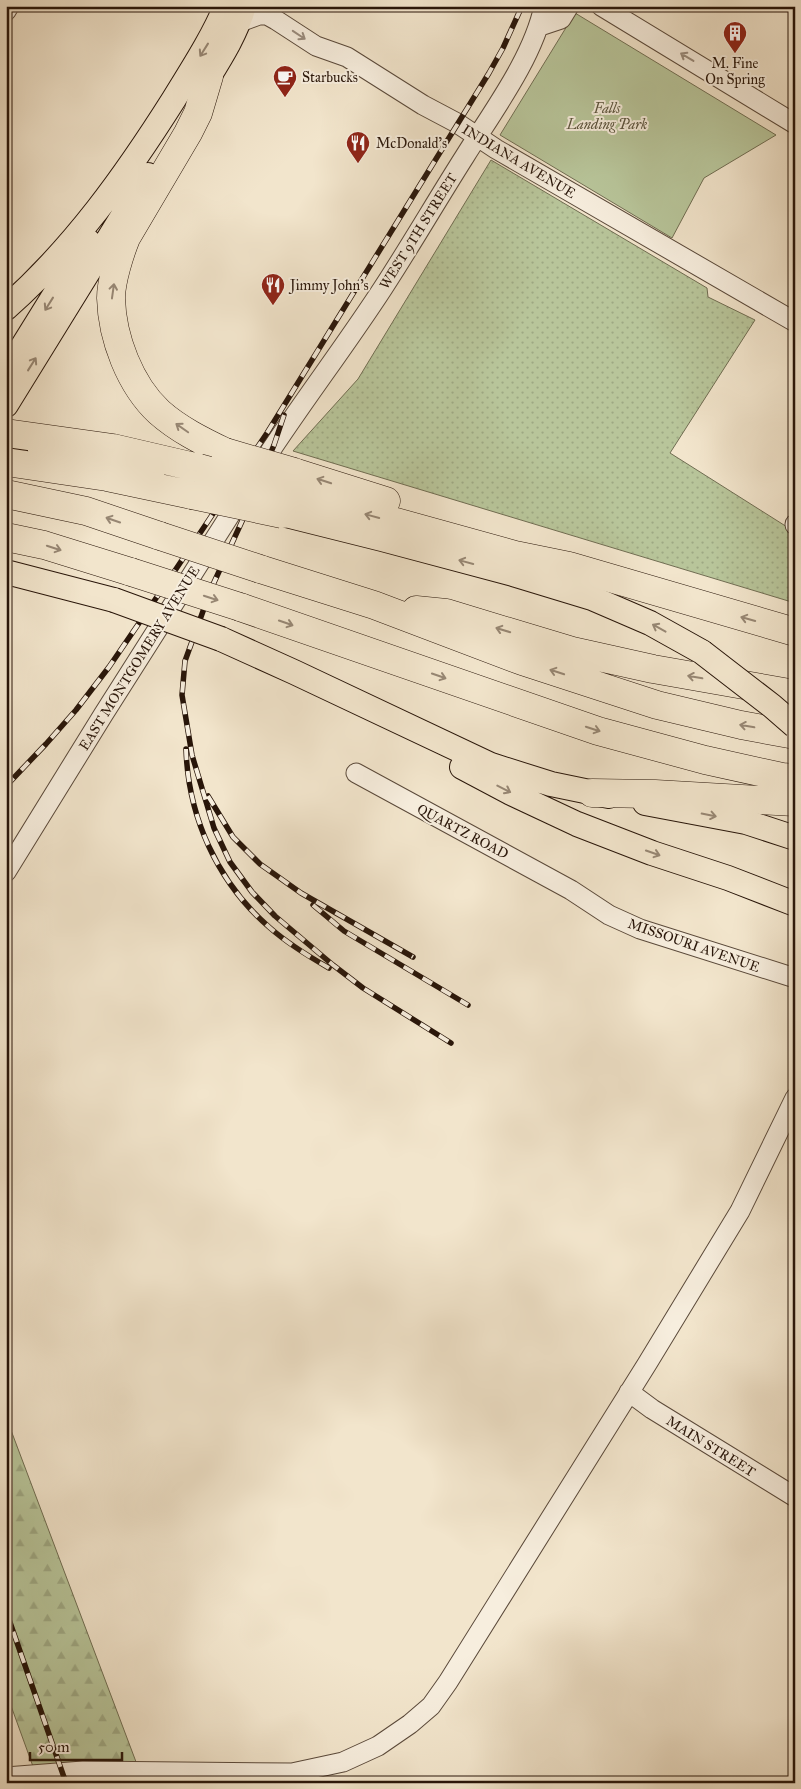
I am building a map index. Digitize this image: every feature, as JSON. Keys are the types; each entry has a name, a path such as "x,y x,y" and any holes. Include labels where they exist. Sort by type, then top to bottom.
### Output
{"highway":[{"path":"209,76 198,113 188,133 126,238 121,250 111,297 117,343 135,382 159,412 193,436 225,452 288,493"},
{"path":"12,447 107,477 195,483 288,493 518,544 569,566 795,632"},
{"path":"6,494 86,511 374,605 522,661 658,706 741,726 795,735"},
{"path":"6,538 44,545 240,607 598,731 705,760 782,777 795,778"},
{"path":"374,605 446,612 581,653 653,669 795,694"},
{"path":"592,793 655,794 795,802"}],"main road":[{"path":"6,405 227,47 237,11"},
{"path":"6,373 107,211 137,158 211,38 237,11"},
{"path":"6,308 29,288 70,244 137,158"},
{"path":"288,493 382,539 592,598 650,623 702,652 795,726"},
{"path":"6,572 114,600 220,640 294,672 491,765 552,784 746,822 795,838"},
{"path":"294,672 337,702 510,793 569,820 652,853 728,878 795,904"}],"street":[{"path":"6,11 9,6"},
{"name":"WEST 9TH STREET","path":"274,445 382,290 477,137 518,70 540,26 544,6"},
{"path":"540,26 561,19 569,6"},
{"path":"601,6 759,100 795,124"},
{"name":"INDIANA AVENUE","path":"237,11 267,16 316,46 347,57 477,137 795,322"},
{"name":"EAST MONTGOMERY AVENUE","path":"6,872 274,445"},
{"name":"QUARTZ ROAD","path":"356,773 571,890"},
{"name":"MISSOURI AVENUE","path":"571,890 609,914 640,929 795,978"},
{"path":"6,1777 26,1779 83,1771 292,1773 343,1762 378,1746 410,1724 431,1706 458,1666 740,1211 795,1098"},
{"name":"MAIN STREET","path":"628,1392 652,1410 795,1497"}],"green space":[{"name":"Falls Landing Park","path":"575,13 776,135 704,178 672,238 500,135"},
{"path":"491,160 707,288 708,297 755,320 670,453 795,532 795,603 293,451 358,379"},
{"path":"6,1417 144,1783 39,1783 6,1692"}],"railway":[{"path":"6,786 76,710 109,667 267,433 489,73 503,48 522,6"},
{"path":"284,415 274,445 243,519 211,589 185,661 182,695 192,755 214,828 230,862 252,892 275,916 363,988 451,1043"},
{"path":"186,749 188,774 199,823 220,869 234,890 269,927 298,949 329,968"},
{"path":"208,796 233,837 260,864 301,893 413,957"},
{"path":"313,905 344,931 468,1005"},
{"path":"6,1611 66,1783"}],"place":[{"name":"M. Fine On Spring","path":"735,54"},
{"name":"Starbucks","path":"285,98"},
{"name":"McDonald's","path":"358,164"},
{"name":"Jimmy John's","path":"273,306"}]}
